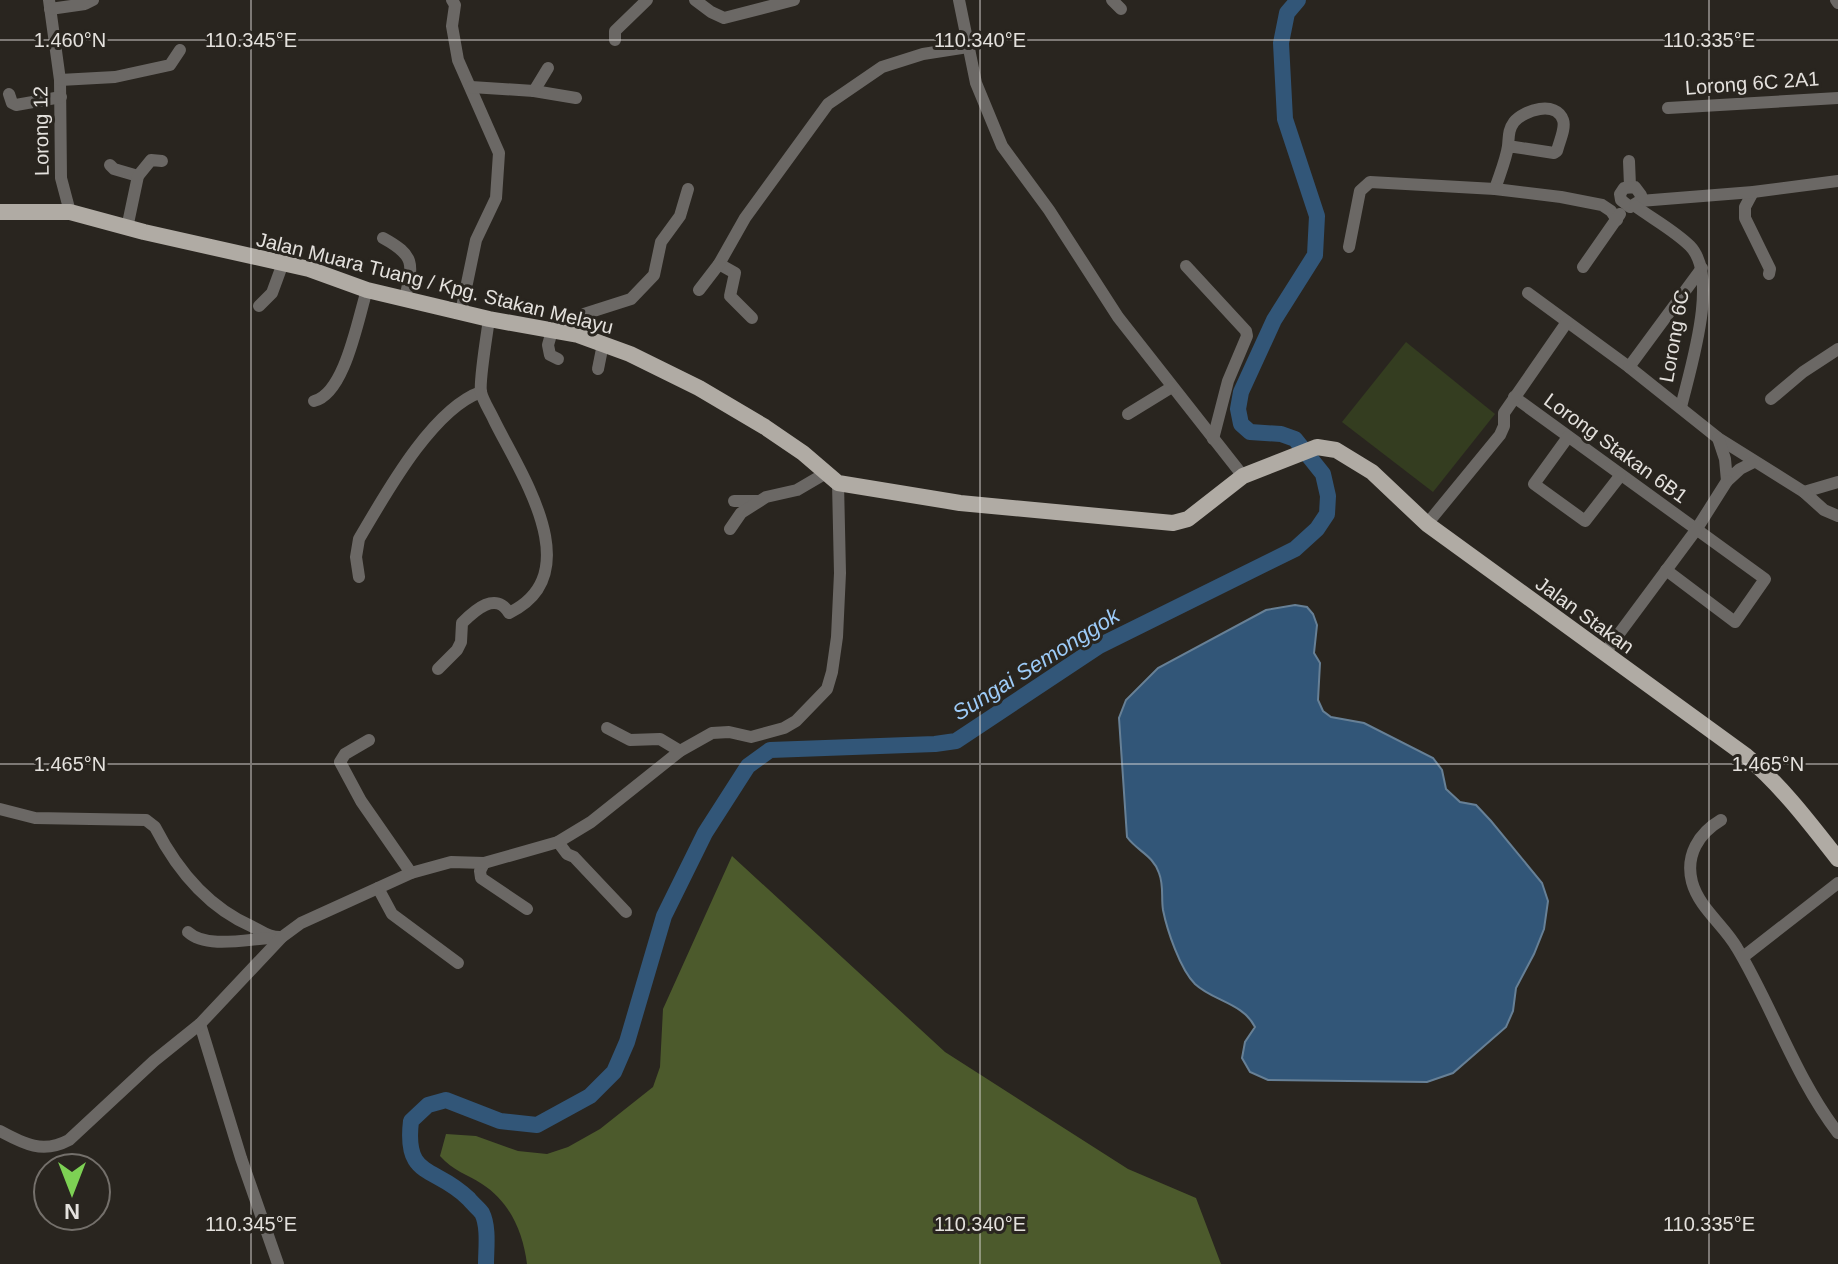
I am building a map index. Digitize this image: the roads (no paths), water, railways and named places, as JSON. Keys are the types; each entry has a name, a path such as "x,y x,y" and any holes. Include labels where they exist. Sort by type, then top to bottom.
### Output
{"main road":[{"name":"Jalan Muara Tuang / Kpg. Stakan Melayu","path":"0,212 70,212 309,269 367,290 489,319 578,335 630,354 699,388 765,427 832,478 960,503 1173,523 1188,519 1243,476 1286,460"},
{"name":"Jalan Stakan","path":"1286,460 1317,447 1336,450 1372,472 1427,524 1767,773 1838,859"}],"street":[{"path":"50,4 85,4 93,0"},
{"path":"452,0 455,5 452,26 455,49 499,153 496,198 476,240 461,312"},
{"path":"615,40 615,31 647,0"},
{"path":"695,0 724,18 794,0"},
{"path":"959,0 976,83 1002,146 1049,210 1118,317 1243,476"},
{"name":"Lorong 12","path":"50,4 61,97 59,163 70,212"},
{"path":"699,290 719,264 745,218 828,104 882,67 923,54 968,47"},
{"path":"60,80 115,77 170,65 180,50"},
{"path":"534,91 548,68"},
{"path":"471,87 534,91 576,98"},
{"path":"9,94 16,105 61,97"},
{"name":"Lorong 6C 2A1","path":"1668,108 1838,98"},
{"path":"1495,189 1508,146 1509,131 1516,120 1526,112 1540,109 1556,111 1562,117 1564,125 1554,153 1508,146"},
{"path":"127,228 138,176 151,160 162,161"},
{"path":"1629,161 1630,186 1620,194 1633,204"},
{"path":"110,165 138,176"},
{"path":"1583,267 1617,220 1633,204 1838,181"},
{"path":"1349,247 1360,191 1370,182 1495,189 1561,197 1602,205 1617,220"},
{"path":"578,335 584,314 631,299 654,275 661,242 680,216 688,189"},
{"path":"1753,192 1745,207 1745,218 1770,269 1769,274"},
{"name":"Lorong 6C","path":"1633,204 1690,246 1702,268 1698,331 1681,407"},
{"path":"383,238 405,252 411,260 405,298"},
{"path":"259,306 272,293 283,263"},
{"path":"719,264 735,273 730,296 752,318"},
{"path":"1186,266 1246,331 1247,336 1228,381 1213,439"},
{"path":"1629,367 1702,268"},
{"path":"314,401 324,399 345,365 367,290"},
{"path":"1528,293 1629,367 1718,438 1739,448 1754,462 1804,492 1824,510 1838,516"},
{"path":"438,669 457,650 461,642 462,623 470,615 487,603 496,602 506,607 509,613 517,609 531,596 545,571 548,547 541,514 481,392 489,319"},
{"path":"1427,524 1500,435 1504,413 1567,322"},
{"path":"552,331 548,350 558,359"},
{"path":"598,369 603,344"},
{"path":"1771,399 1803,372 1838,349"},
{"path":"1128,414 1172,387"},
{"path":"359,577 356,557 359,539 406,465 446,413 469,396 481,392"},
{"name":"Lorong Stakan 6B1","path":"1514,397 1765,579 1735,622 1666,570"},
{"path":"1568,437 1534,484 1585,521 1620,476"},
{"path":"1718,438 1725,459 1727,481"},
{"path":"1604,654 1696,530 1727,481 1754,462"},
{"path":"0,1131 24,1144 40,1148 56,1147 69,1140 154,1061 200,1024 278,938 326,909 411,873 451,862 484,863 558,842 591,822 680,751 712,733 729,732 751,737 784,728 796,721 827,689 832,672 840,573 832,478 766,497 741,513 730,529"},
{"path":"1804,492 1838,482"},
{"path":"734,501 759,501"},
{"path":"607,728 630,740 660,739 680,751"},
{"path":"369,740 345,754 340,762 361,801 411,873"},
{"path":"0,809 35,818 146,820 155,827 206,899 221,910 278,938"},
{"path":"1721,820 1706,829 1697,840 1692,853 1691,880 1703,904 1726,930 1743,957 1812,1092 1838,1133"},
{"path":"558,842 626,912"},
{"path":"484,863 481,878 527,909"},
{"path":"1743,957 1838,883"},
{"path":"378,888 392,914 458,963"},
{"path":"188,932 196,939 209,942 278,938"},
{"path":"200,1024 241,1158 278,1264"}],"water":[{"path":"1295,605 1307,607 1317,625 1314,653 1320,663 1318,700 1323,711 1331,717 1364,723 1433,758 1442,770 1446,789 1460,802 1476,805 1491,821 1542,883 1548,901 1544,929 1516,988 1513,1011 1506,1027 1453,1073 1427,1082 1268,1080 1250,1072 1242,1058 1245,1042 1255,1027 1243,1013 1202,990 1189,977 1168,928 1159,873 1149,857 1127,837 1119,718 1126,700 1158,668 1266,610"}],"waterway":[{"name":"Sungai Semonggok","path":"486,1264 486,1231 482,1213 456,1188 417,1163 410,1140 411,1121 428,1105 446,1100 500,1121 537,1125 590,1096 614,1072 627,1042 664,916 705,833 748,766 770,750 956,741 1099,646 1295,549 1317,529 1327,514 1328,496 1323,474 1295,439 1281,434 1250,432 1241,424 1238,409 1241,392 1274,320 1315,255 1317,216 1285,119 1281,43 1287,13 1298,0"}]}
